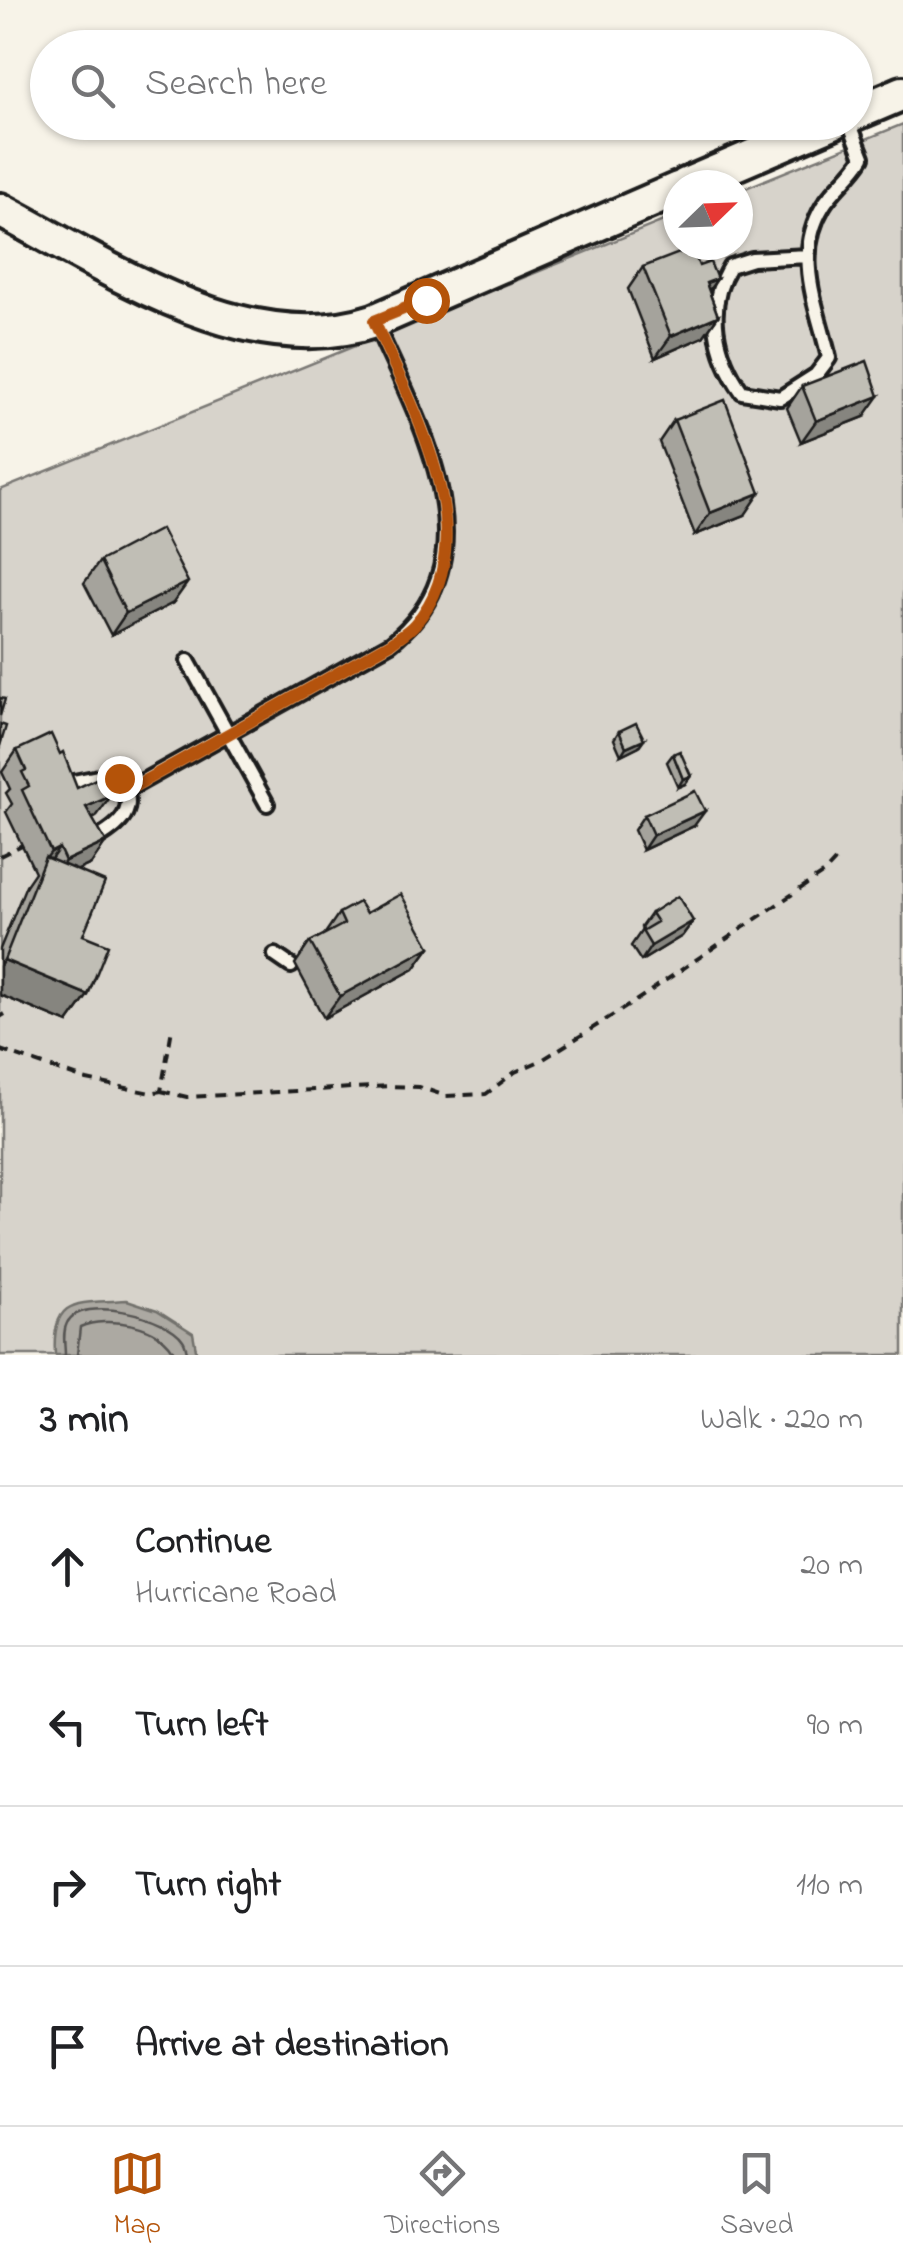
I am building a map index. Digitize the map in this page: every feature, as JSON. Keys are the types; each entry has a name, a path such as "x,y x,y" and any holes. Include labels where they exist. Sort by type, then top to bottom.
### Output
{"street":[{"path":"873,106 903,93"},
{"path":"721,170 791,140"},
{"path":"0,210 156,292 216,317 304,331 374,321 663,195"}],"lane":[{"path":"808,256 752,259 730,266 720,282 715,340 730,376 742,392 780,398 816,375 829,358 808,271 808,256 807,239 825,203 854,173 862,157 856,140"},
{"path":"128,790 391,643 414,624 432,598 446,536 438,476 374,321"},
{"path":"188,661 267,804"},
{"path":"64,784 104,776 119,778 128,790 128,810 120,822 91,842"},
{"path":"276,955 291,966"}],"path":[{"path":"0,856 22,845"},
{"path":"0,1050 86,1080 187,1098 390,1086 419,1087 446,1096 486,1094 514,1072 542,1060 631,1004 825,872 837,859"},
{"path":"161,1091 172,1029"}],"shaded area":[{"path":"903,124 903,1355 0,1355 0,490 663,221 663,260 753,260 753,185 864,140 873,140 873,136"}],"water":[{"path":"127,1300 157,1310 193,1333 197,1355 55,1355 55,1335 64,1312 83,1303"}],"building":[{"path":"663,259 697,260 699,266 710,262 717,279 706,283 718,316 671,336 643,267"},
{"path":"867,361 879,396 816,421 802,386"},
{"path":"725,400 760,493 710,513 674,420"},
{"path":"161,529 188,582 126,613 100,561"},
{"path":"636,723 644,739 626,747 619,731"},
{"path":"0,724 6,726 0,746"},
{"path":"51,734 60,754 63,752 77,788 102,776 111,796 86,807 106,842 65,861 59,848 51,852 22,790 29,786 17,750"},
{"path":"680,751 691,776 683,779 673,754"},
{"path":"695,791 705,811 653,835 644,815"},
{"path":"45,857 105,882 83,935 108,945 88,995 4,960"},
{"path":"401,894 430,947 340,996 310,942 344,924 339,913 359,902 366,913"},
{"path":"678,896 693,921 651,946 642,931 657,922 651,913"}],"route":[{"path":"119,778 128,790 391,643 414,624 432,598 446,536 438,476 374,321 426,300"}]}
